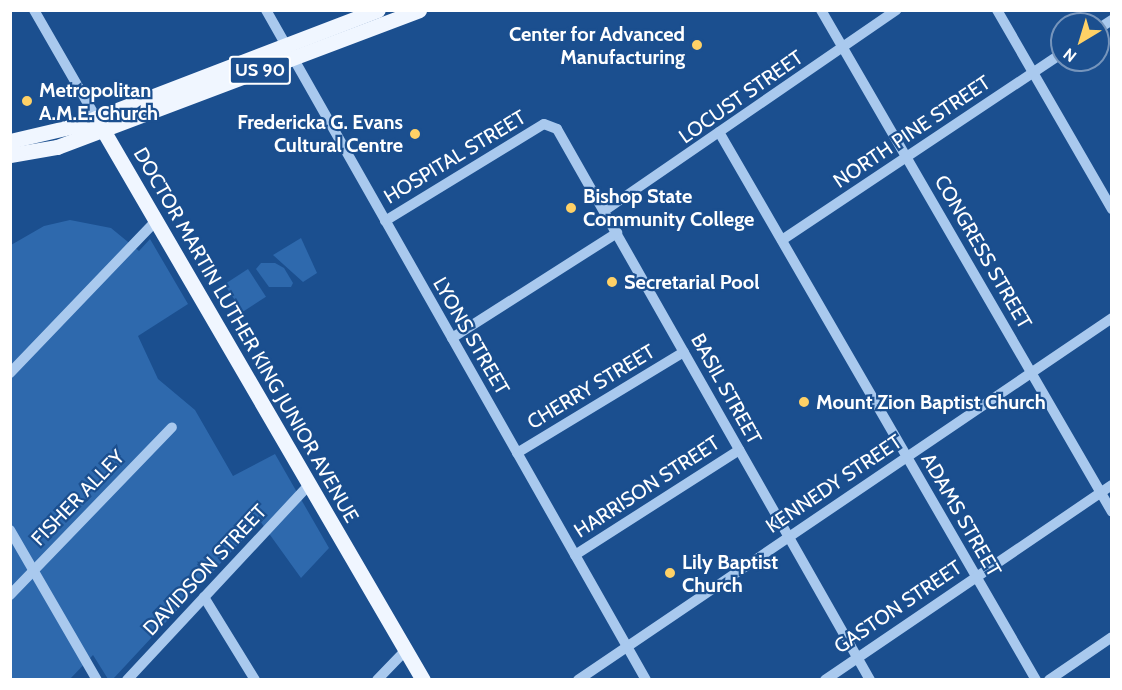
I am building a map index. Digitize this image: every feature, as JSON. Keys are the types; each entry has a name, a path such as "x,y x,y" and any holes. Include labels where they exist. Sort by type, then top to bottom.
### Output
{"main road":[{"name":"US 90","path":"289,52 378,10"},
{"name":"US 90","path":"10,155 57,147 99,124 289,52 419,10"},
{"name":"US 90","path":"10,141 31,139 99,124"},
{"name":"DOCTOR MARTIN LUTHER KING JUNIOR AVENUE","path":"99,124 423,680"}],"street":[{"name":"DOCTOR MARTIN LUTHER KING JUNIOR AVENUE","path":"34,10 99,124"},
{"name":"LYONS STREET","path":"266,10 646,680"},
{"name":"CONGRESS STREET","path":"821,10 1112,512"},
{"name":"LOCUST STREET","path":"604,211 714,139 719,132 897,10"},
{"path":"996,10 1112,209"},
{"name":"NORTH PINE STREET","path":"782,240 1050,61"},
{"name":"HOSPITAL STREET","path":"385,221 544,124"},
{"name":"BASIL STREET","path":"544,124 557,129 739,450 790,535 870,680"},
{"path":"719,132 782,240"},
{"path":"10,373 156,221"},
{"path":"452,339 616,233"},
{"name":"ADAMS STREET","path":"782,240 1036,680"},
{"name":"KENNEDY STREET","path":"578,680 1112,318"},
{"name":"CHERRY STREET","path":"517,453 684,352"},
{"name":"FISHER ALLEY","path":"10,595 172,427"},
{"name":"HARRISON STREET","path":"575,555 739,450"},
{"name":"DAVIDSON STREET","path":"127,680 310,484"},
{"name":"GASTON STREET","path":"825,680 1112,484"},
{"path":"10,530 97,680"},
{"path":"204,597 255,680"},
{"path":"1049,680 1112,637"},
{"path":"377,680 406,650"}],"shaded area":[{"path":"70,220 111,228 139,251 150,239 188,304 138,336 158,379 195,410 233,476 275,454 329,548 301,578 260,521 113,679 108,679 93,655 70,679 11,680 11,245 44,226"},
{"path":"301,238 317,273 303,282 273,255"},
{"path":"261,263 275,263 284,268 293,283 291,287 269,287 256,269"},
{"path":"248,269 266,297 242,312 225,284"}],"place":[{"name":"Center for Advanced Manufacturing","path":"697,45"},
{"name":"Metropolitan A.M.E. Church","path":"27,101"},
{"name":"Fredericka G. Evans Cultural Centre","path":"415,134"},
{"name":"Bishop State Community College","path":"571,208"},
{"name":"Secretarial Pool","path":"612,282"},
{"name":"Mount Zion Baptist Church","path":"804,402"},
{"name":"Lily Baptist Church","path":"670,573"}]}
